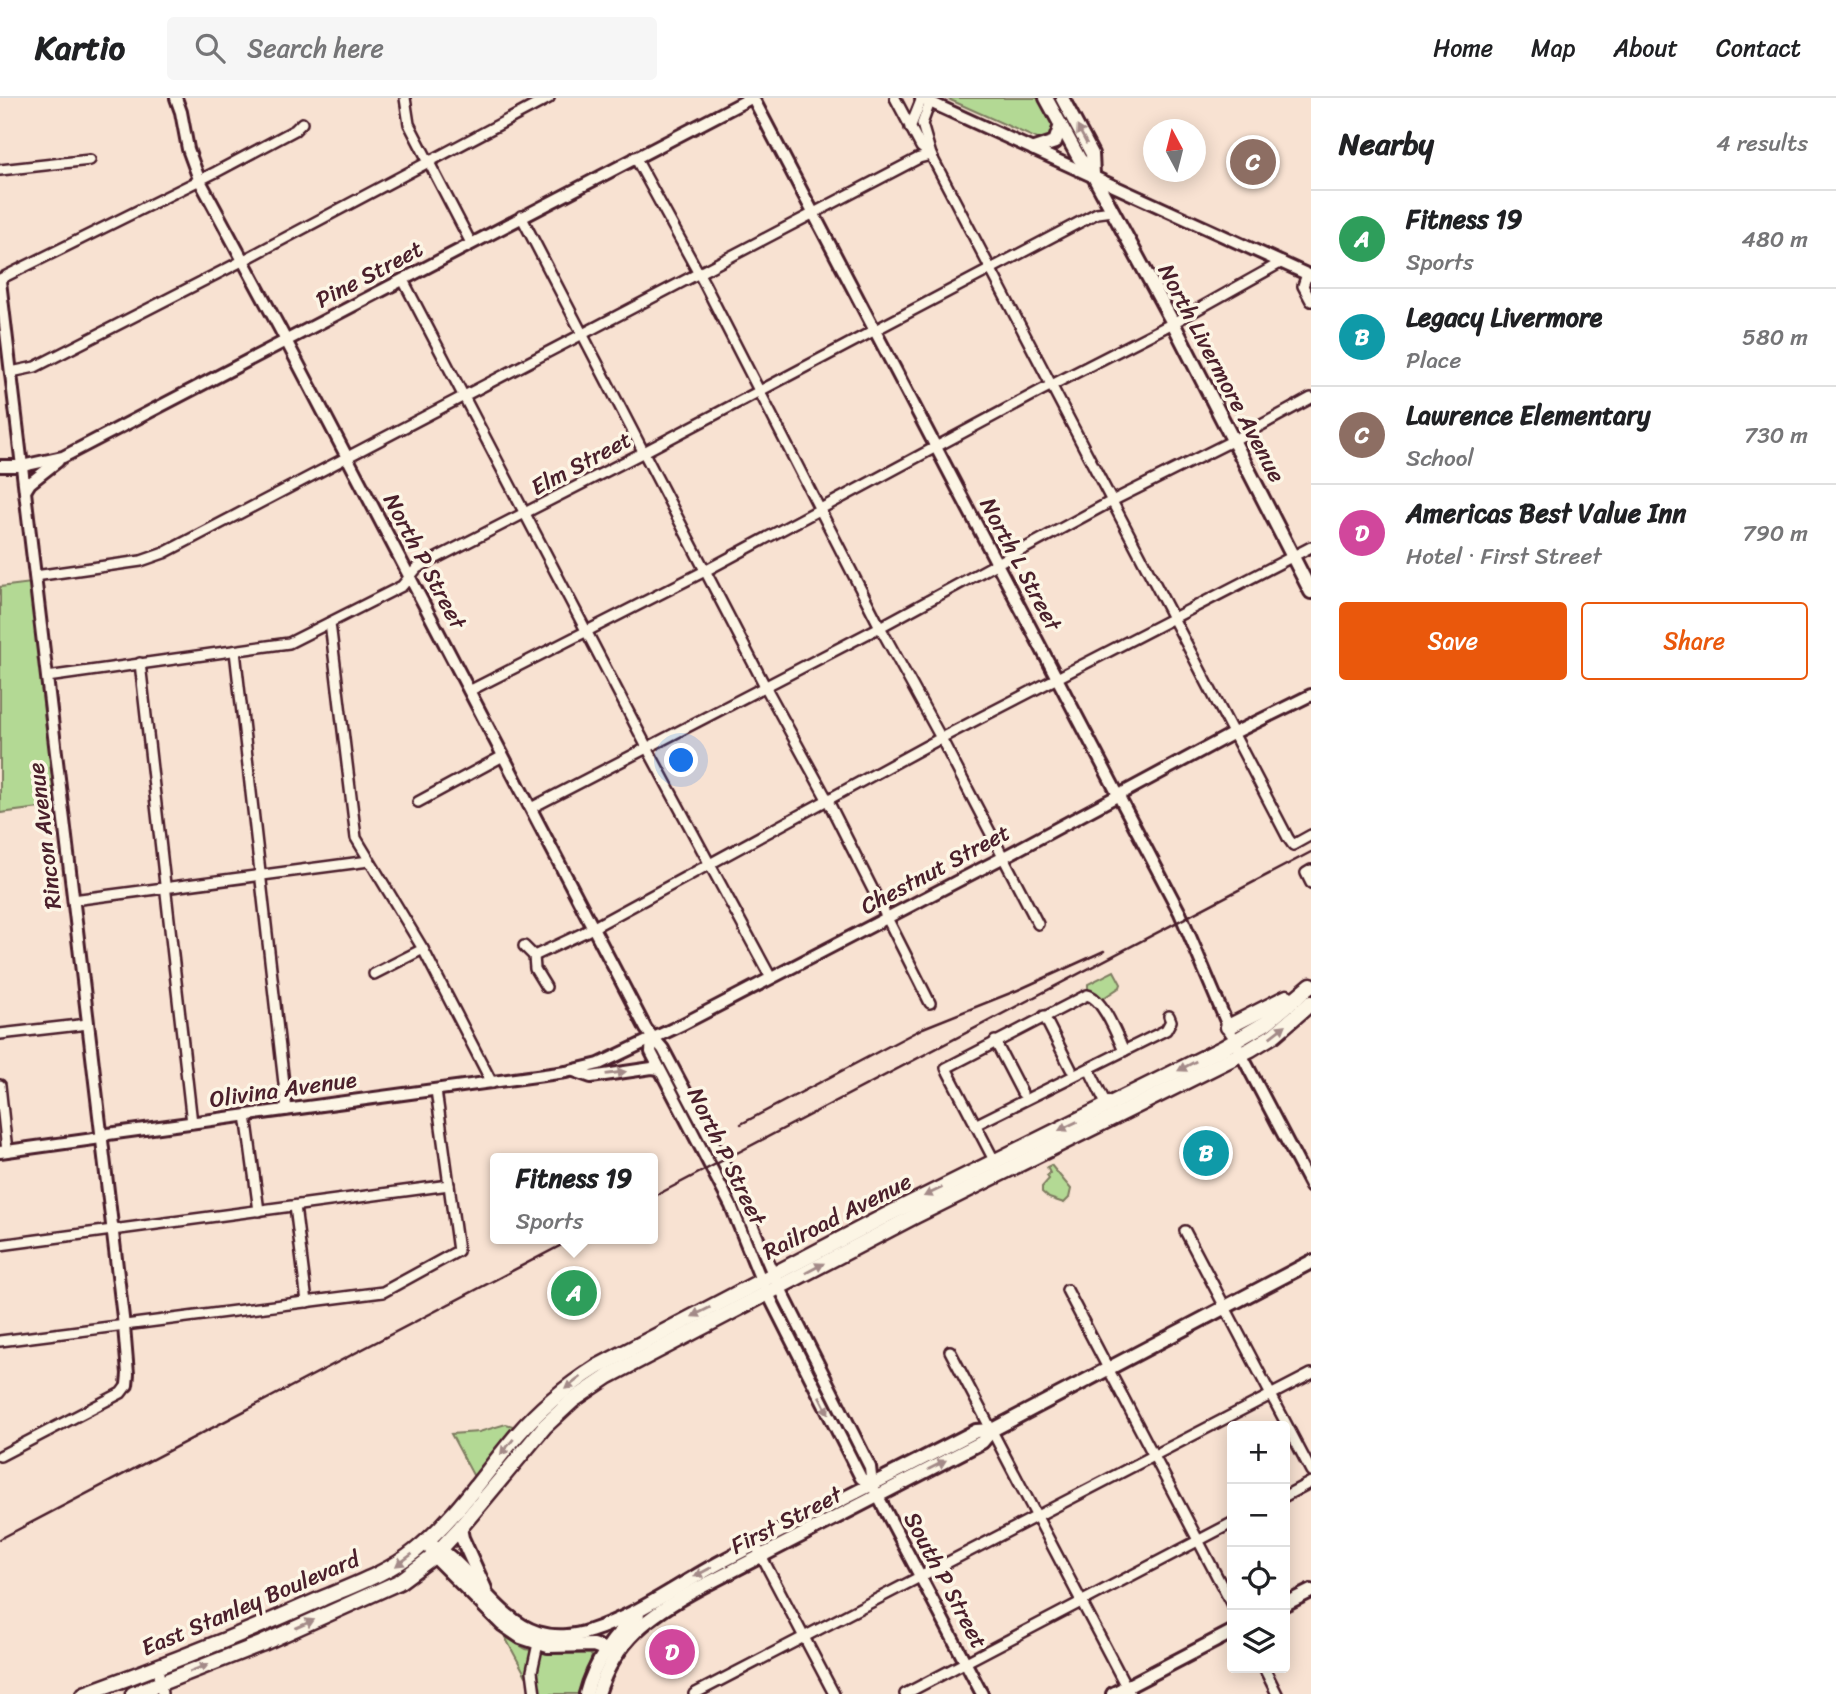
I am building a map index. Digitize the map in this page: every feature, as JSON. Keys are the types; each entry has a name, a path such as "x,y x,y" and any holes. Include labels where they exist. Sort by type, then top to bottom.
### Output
{"main road":[{"name":"North Livermore Avenue","path":"1046,98 1079,158 1093,175 1173,323 1311,592"},
{"name":"North Livermore Avenue","path":"1062,98 1092,154 1093,175"},
{"path":"1034,149 1055,142 1060,125"},
{"path":"1228,1027 1311,985"},
{"name":"Railroad Avenue","path":"1238,1048 1311,985"},
{"name":"Railroad Avenue","path":"426,1541 463,1505 524,1427 566,1388 613,1358 770,1283 1238,1048 1273,1035 1311,1003"},
{"name":"First Street","path":"539,1639 581,1634 649,1604 677,1586 758,1550 875,1490 976,1431 992,1430 1311,1262"},
{"name":"Railroad Avenue","path":"437,1553 489,1495 531,1440 572,1401 609,1376 770,1283"},
{"path":"460,1528 486,1592"},
{"path":"426,1541 502,1624 521,1637 539,1639 559,1646 589,1644 612,1652"},
{"name":"East Stanley Boulevard","path":"83,1694 257,1628 394,1567 426,1541"},
{"name":"First Street","path":"612,1652 655,1613 758,1550"},
{"path":"437,1553 539,1639"},
{"name":"East Stanley Boulevard","path":"133,1694 161,1689 400,1582 437,1553"},
{"path":"1290,1602 1311,1591"},
{"name":"First Street","path":"612,1652 619,1633 649,1604"},
{"path":"1113,1694 1128,1690 1227,1635"},
{"path":"586,1694 594,1671 612,1652"},
{"path":"598,1694 612,1652"}],"street":[{"name":"North P Street","path":"176,98 188,149 200,179 592,926 652,1038 663,1049 737,1189 770,1283"},
{"path":"405,98 409,124 471,243"},
{"path":"11,373 35,367 244,260 549,98"},
{"name":"Pine Street","path":"0,466 22,466 63,457 752,98"},
{"name":"North L Street","path":"752,98 1180,913 1238,1048 1311,1187"},
{"path":"895,98 921,147 931,155"},
{"path":"911,128 924,99"},
{"path":"924,99 1309,275 1303,286 1311,301"},
{"path":"924,99 922,124 931,155 1172,617 1293,845 1311,835"},
{"path":"0,280 262,148 295,130 302,123"},
{"path":"35,576 141,561 164,553 698,272 919,158 931,155"},
{"path":"635,157 698,272 880,627 942,738 1038,924"},
{"path":"0,170 90,160"},
{"name":"Elm Street","path":"47,677 289,643 402,586 417,568 644,452 1097,213 1112,211"},
{"path":"521,216 827,799 930,1003"},
{"path":"469,691 821,509 1051,385 1173,323 1282,262"},
{"name":"Rincon Avenue","path":"0,280 124,1326 127,1385"},
{"path":"403,280 708,864 771,978"},
{"path":"531,808 880,627 1112,501 1311,398"},
{"path":"25,491 30,483 63,457"},
{"path":"534,956 583,933 942,738 1311,547"},
{"path":"330,623 356,838 423,949 492,1083"},
{"path":"235,651 287,1110"},
{"path":"139,663 192,1122"},
{"name":"Chestnut Street","path":"574,1071 599,1064 771,978 1311,695"},
{"path":"418,802 503,756"},
{"path":"73,900 369,861"},
{"path":"1308,871 1311,883"},
{"path":"524,946 534,956 535,969 546,987"},
{"path":"374,974 423,949"},
{"path":"998,1168 946,1068 1082,996 1092,995 1099,1002 1124,1051"},
{"path":"1044,1016 1071,1069"},
{"path":"975,1125 1166,1030 1171,1021 1169,1016"},
{"path":"0,1034 88,1024"},
{"name":"North P Street","path":"652,1038 651,1052 659,1069 770,1283"},
{"path":"995,1041 1022,1093"},
{"path":"574,1071 591,1077 659,1069"},
{"path":"1088,1069 1111,1112"},
{"name":"Olivina Avenue","path":"3,1152 192,1122 574,1071"},
{"path":"0,1085 3,1152"},
{"path":"0,1341 383,1292 458,1251 436,1090"},
{"path":"246,1115 259,1211"},
{"path":"0,1245 449,1185"},
{"path":"295,1206 307,1301"},
{"path":"1185,1231 1311,1471"},
{"name":"South P Street","path":"770,1283 861,1478 875,1490 982,1694"},
{"path":"1067,1290 1227,1595"},
{"path":"950,1351 1128,1690"},
{"path":"694,1694 1311,1374"},
{"path":"0,1456 121,1393 127,1385"},
{"path":"1290,1493 1311,1482"},
{"path":"905,1694 1227,1526"},
{"path":"758,1550 834,1694"},
{"path":"535,1694 532,1671 539,1639"},
{"path":"158,1667 161,1689"},
{"path":"1266,1673 1277,1694"}],"green space":[{"path":"946,98 1039,98 1060,134 1053,146"},
{"path":"31,583 56,804 0,813 0,587"},
{"path":"1114,971 1120,987 1102,999 1088,990 1088,984"},
{"path":"1051,1165 1071,1189 1069,1198 1064,1203 1049,1198 1042,1192 1042,1187 1049,1179 1047,1167"},
{"path":"506,1424 513,1426 474,1477 451,1434 479,1432"},
{"path":"505,1637 526,1649 548,1654 590,1654 592,1656 578,1694 540,1694 526,1676"}],"railway":[{"path":"658,1194 1311,852"},
{"path":"741,1124 923,1028 1018,990 1104,951"},
{"path":"0,1539 563,1244"}],"place":[{"name":"Lawrence Elementary","path":"1253,162"},
{"name":"Legacy Livermore","path":"1206,1153"},
{"name":"Fitness 19","path":"574,1293"},
{"name":"Americas Best Value Inn","path":"672,1652"}]}
